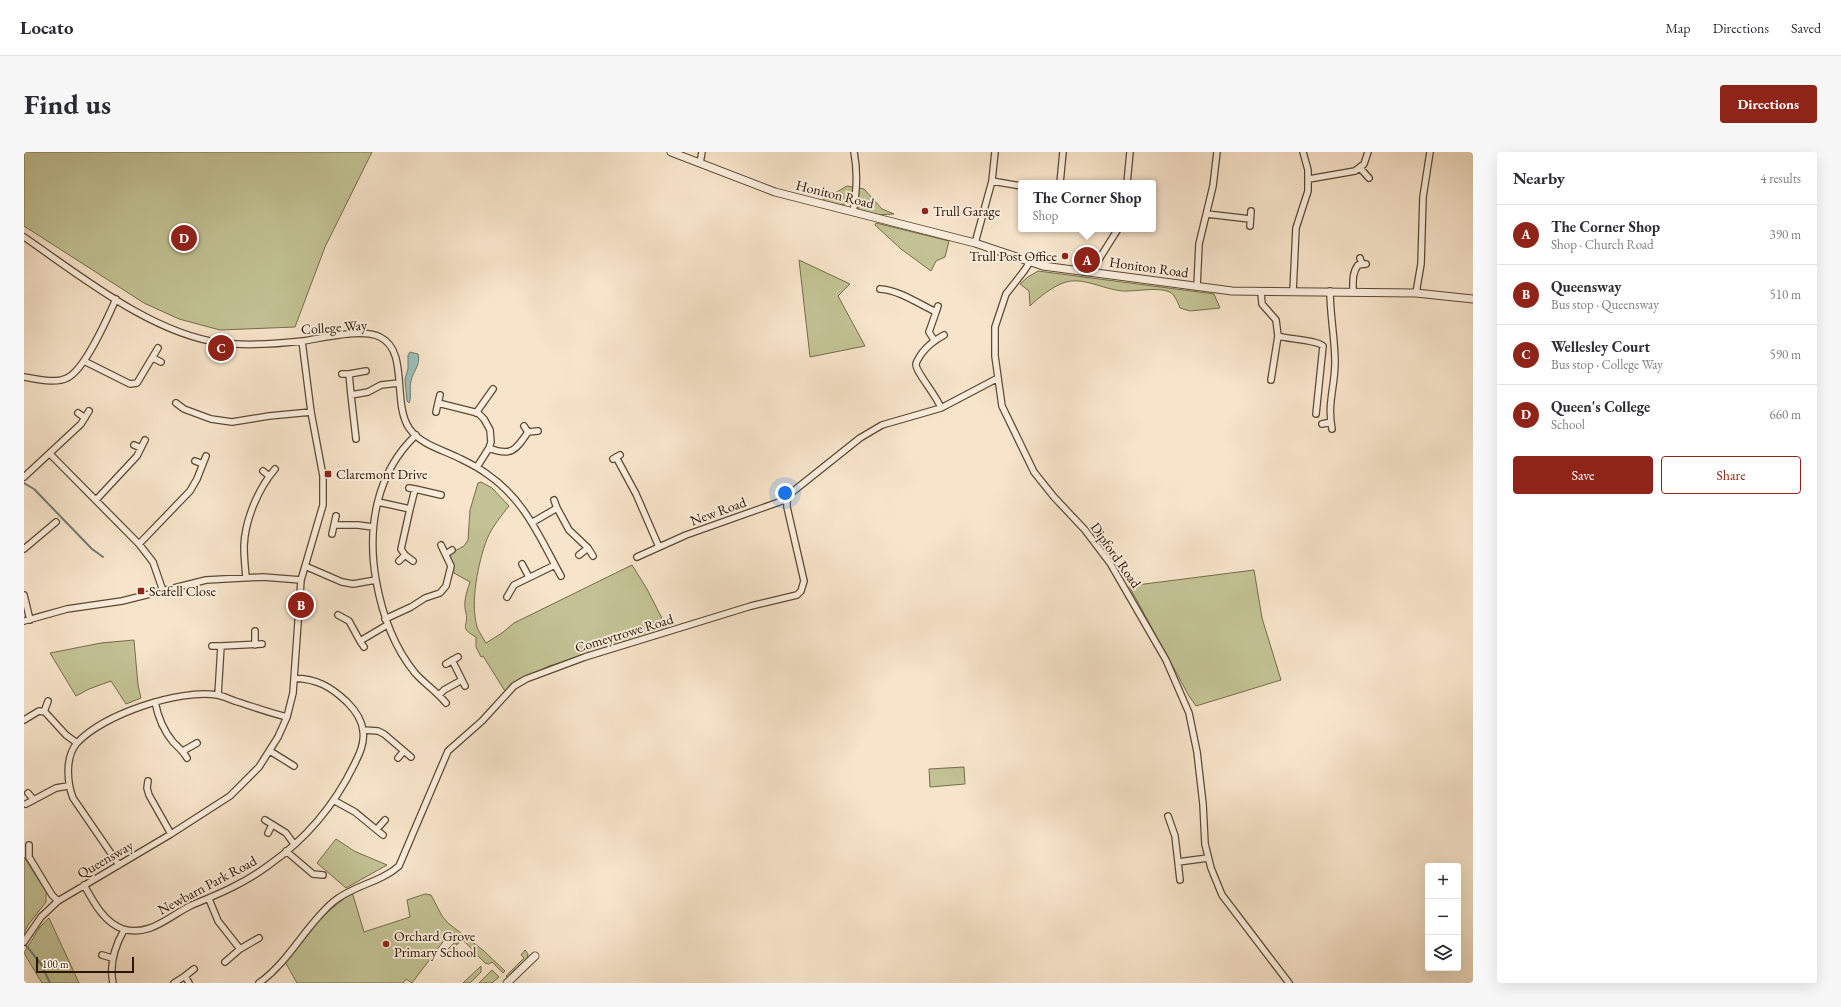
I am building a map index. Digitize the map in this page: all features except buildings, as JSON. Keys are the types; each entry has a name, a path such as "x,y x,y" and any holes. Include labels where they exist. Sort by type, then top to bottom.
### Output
{"street":[{"name":"Honiton Road","path":"671,152 775,192 975,243 1030,262 1058,268 1197,286 1261,292 1330,291 1416,293 1473,299"},
{"path":"700,162 702,152"},
{"path":"853,212 857,178 854,152"},
{"path":"975,243 992,181 995,152"},
{"path":"1060,180 1063,152"},
{"path":"1127,180 1130,152"},
{"path":"1197,286 1199,244 1213,186 1217,152"},
{"path":"1293,292 1295,233 1306,200 1308,179 1307,163 1303,152"},
{"path":"1308,179 1348,174 1360,168 1366,159 1368,152"},
{"path":"1416,293 1421,264 1423,197 1430,152"},
{"path":"1360,168 1369,178"},
{"path":"992,181 1018,185"},
{"path":"1250,226 1251,211"},
{"path":"1206,214 1250,219"},
{"path":"1095,272 1096,264 1116,232"},
{"name":"College Way","path":"24,237 116,299 165,327 188,336 222,343 260,344 302,341 359,334 380,338 388,342 395,356 402,410 410,428 423,442 477,467 495,480 515,498 533,522 561,576"},
{"name":"Dipford Road","path":"1030,262 1006,294 997,317 994,338 1002,406 1034,472 1054,497 1085,530 1110,563 1166,660 1180,689 1189,713 1197,752 1208,858 1216,880 1222,894 1289,983"},
{"path":"1353,292 1353,274 1358,265 1362,262"},
{"path":"880,289 896,293 937,309 929,332 934,340"},
{"path":"1330,291 1330,316 1335,363 1335,379 1329,407 1332,429"},
{"path":"1261,292 1262,304 1276,320 1278,336 1271,380"},
{"path":"24,377 55,380 67,378 75,373 84,361 116,299"},
{"path":"940,408 933,392 918,373 916,365 918,359 927,346 934,340 944,335"},
{"path":"1278,336 1289,339 1318,342 1322,346 1316,414"},
{"name":"Queensway","path":"24,942 41,917 58,901 171,834 230,796 246,782 270,751 287,717 293,693 301,580 320,516 323,493 322,472 311,412 302,341"},
{"path":"84,361 130,384 137,383 158,348"},
{"path":"153,358 161,362"},
{"path":"342,374 366,372"},
{"path":"349,374 356,439"},
{"path":"787,501 790,493 796,488 824,468 860,438 882,425 940,408 998,378"},
{"path":"351,395 368,392 381,385 399,383"},
{"path":"476,413 494,389"},
{"path":"436,412 440,395"},
{"path":"176,403 184,409 212,419 232,422 269,416 311,412"},
{"path":"438,403 476,413 484,419 490,430 491,442 477,467"},
{"path":"24,477 81,424 89,411"},
{"path":"78,412 85,418"},
{"path":"1322,424 1331,422"},
{"path":"524,426 528,432"},
{"path":"489,448 506,453 511,452 528,432 538,431"},
{"path":"416,435 393,462 385,477 373,527 372,554 385,619 404,659 446,703"},
{"path":"96,500 130,466 145,440"},
{"path":"134,445 141,448"},
{"path":"50,454 139,544 153,562 163,591"},
{"path":"139,544 190,491 197,479 206,456"},
{"path":"616,457 639,501 659,547"},
{"path":"195,461 203,464"},
{"path":"27,464 32,470"},
{"path":"246,577 244,546 246,528 262,487 275,469"},
{"path":"263,471 269,476"},
{"path":"413,561 405,555 401,549 410,509 412,488 441,495"},
{"path":"554,500 569,530 588,548 593,556"},
{"name":"New Road","path":"637,557 694,532 782,501 787,501"},
{"name":"Comeytrowe Road","path":"259,983 274,970 334,901 351,890 390,874 399,866 448,751 482,721 514,686 526,679 585,657 751,606 791,597 801,591 804,581 803,572 788,515 787,501"},
{"path":"378,502 410,509"},
{"path":"533,522 557,508"},
{"path":"332,534 336,516"},
{"path":"24,549 56,522"},
{"path":"334,525 358,524 373,527"},
{"path":"385,619 411,607 425,598 436,595 446,586 451,571 451,566 441,545"},
{"path":"579,555 588,548"},
{"path":"446,554 452,550"},
{"path":"400,561 405,555"},
{"path":"522,564 530,577"},
{"path":"507,597 509,586 555,565"},
{"path":"305,566 342,582 354,584 376,580"},
{"path":"24,595 27,621 67,609 115,602 163,591 196,581 246,577 301,580"},
{"path":"436,595 437,602"},
{"path":"338,615 349,621 364,647"},
{"path":"360,641 388,625"},
{"path":"255,631 255,645"},
{"path":"212,646 262,644"},
{"path":"218,695 221,646"},
{"path":"446,664 458,656"},
{"path":"452,660 466,686"},
{"path":"294,678 316,680 333,691 354,710 363,730 378,731 384,734 411,758"},
{"path":"439,695 444,690 462,680"},
{"path":"119,865 73,798 68,786 70,759 77,743 101,725 123,713 155,702 195,695 218,695 287,717"},
{"path":"44,712 48,701"},
{"path":"155,702 161,724 187,758"},
{"path":"24,720 39,711 44,712 66,735 77,743"},
{"name":"Newbarn Park Road","path":"124,930 148,930 191,906 209,899 252,876 286,851 323,817 335,801 359,754 363,730"},
{"path":"183,751 197,743"},
{"path":"270,751 294,766"},
{"path":"398,758 404,751"},
{"path":"148,781 147,788 149,795 171,834"},
{"path":"26,804 56,788 68,786"},
{"path":"28,793 33,800"},
{"path":"335,801 355,812 383,835"},
{"path":"1168,816 1175,836 1180,880"},
{"path":"265,820 286,833 294,844"},
{"path":"377,829 385,820"},
{"path":"268,833 272,825"},
{"path":"29,845 29,857 52,895 58,901"},
{"path":"286,851 312,874 323,875"},
{"path":"1178,862 1208,858"},
{"path":"84,885 107,920 124,930 112,958 111,967 113,983"},
{"path":"209,899 218,921 240,949"},
{"path":"225,962 240,949 260,938"},
{"path":"102,955 112,958"},
{"path":"507,983 535,956"},
{"path":"174,983 194,969"},
{"path":"185,976 189,983"}],"green space":[{"path":"24,152 372,152 325,247 295,327 220,330 179,319 144,303 24,226"},
{"path":"847,186 864,189 882,209 894,214 877,215 861,211 856,205 848,203 841,205 821,201"},
{"path":"876,223 949,241 945,257 936,261 931,271 901,249 875,225"},
{"path":"799,260 850,284 838,296 865,346 810,357"},
{"path":"1038,271 1214,294 1220,308 1190,311 1180,308 1176,299 1170,292 1154,289 1119,291 1079,281 1071,281 1054,287 1030,306 1029,291 1020,284"},
{"path":"481,482 492,488 509,506 494,526 487,539 478,571 474,606 475,617 477,627 486,643 514,623 632,565 647,589 668,630 549,666 513,683 505,691 483,656 481,657 476,647 476,637 466,629 465,626 467,618 465,602 470,582 454,573 451,558 451,553 464,546 468,540 470,510 478,483"},
{"path":"1254,570 1262,618 1281,680 1196,706 1189,696 1129,586"},
{"path":"134,640 138,685 141,698 126,704 111,681 89,689 76,696 50,653 101,643"},
{"path":"964,767 965,784 930,787 929,769"},
{"path":"336,839 354,851 387,865 346,888 317,863"},
{"path":"24,857 47,893 46,902 28,925 24,934"},
{"name":"Orchard Grove Primary School","path":"352,892 364,932 410,917 407,900 425,894 431,895 442,916 448,923 484,951 505,971 503,973 492,962 489,964 485,963 466,943 451,931 412,983 406,979 403,983 297,983 284,960 323,916"},
{"path":"49,918 79,983 42,983 24,953 40,927"},
{"path":"454,943 459,943 454,947 457,949 449,957 445,952"},
{"path":"525,950 528,954 527,959 515,969 508,978 506,976 524,958 521,955"},
{"path":"481,966 481,972 470,983 463,983"},
{"path":"492,970 499,977 492,983 479,983"}],"water":[{"path":"410,352 418,354 419,358 418,365 411,381 409,403 407,401 405,379 408,369 408,355"}],"waterway":[{"path":"24,483 34,489 92,549 103,557"},
{"path":"24,943 41,964 50,983"}],"place":[{"name":"Trull Garage","path":"925,211"},
{"name":"Queen's College","path":"184,238"},
{"name":"Trull Post Office","path":"1065,256"},
{"name":"The Corner Shop","path":"1087,260"},
{"name":"Wellesley Court","path":"221,348"},
{"name":"Claremont Drive","path":"328,474"},
{"name":"Scafell Close","path":"141,591"},
{"name":"Queensway","path":"301,605"},
{"name":"Orchard Grove Primary School","path":"386,944"}]}
